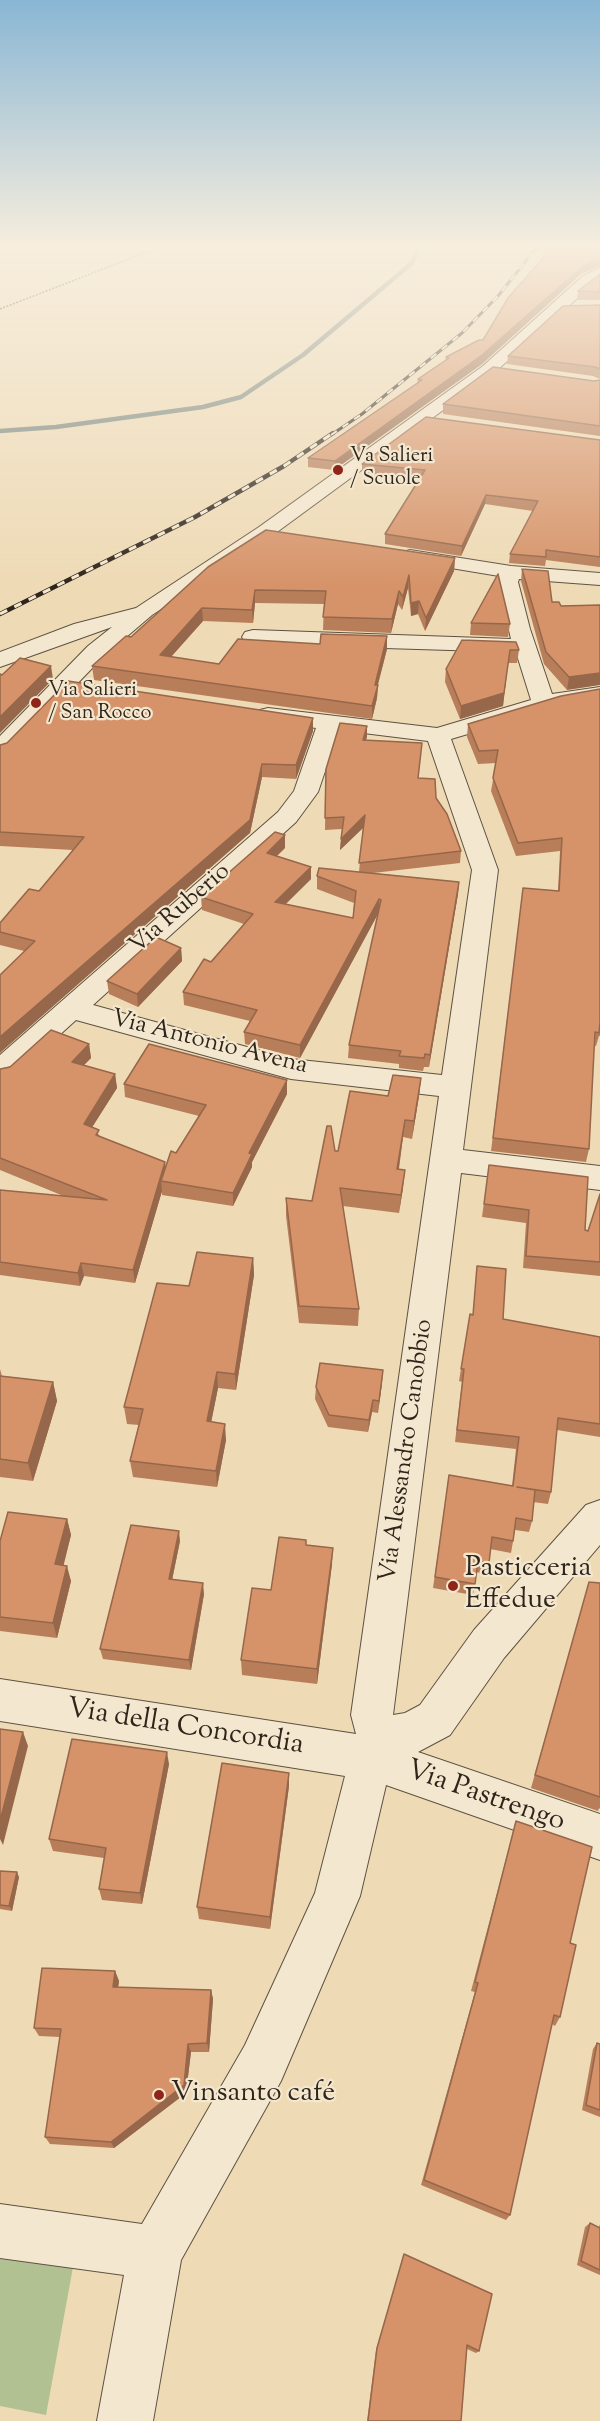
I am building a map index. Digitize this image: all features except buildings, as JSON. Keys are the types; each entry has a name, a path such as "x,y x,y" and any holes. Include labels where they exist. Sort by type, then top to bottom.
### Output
{"street":[{"path":"0,750 76,686 96,651 145,611 262,533 499,360"},
{"path":"489,369 512,372"},
{"path":"421,418 446,422"},
{"path":"262,533 286,537"},
{"path":"393,554 511,572 600,579"},
{"path":"511,572 508,582 525,646 544,703"},
{"path":"0,660 82,629 145,611"},
{"path":"0,641 18,636 51,640"},
{"path":"253,637 525,646"},
{"path":"248,712 329,724 438,735 544,703 600,694"},
{"name":"Via Ruberio","path":"0,1072 287,817 306,792 329,724"},
{"name":"Via Alessandro Canobbio","path":"375,1750 372,1715 485,870 438,735"},
{"name":"Via Antonio Avena","path":"70,1008 291,1069 456,1087"},
{"path":"447,1160 600,1178"},
{"path":"125,2421 154,2253 263,2063 337,1896 375,1750 435,1720 489,1644 600,1517"},
{"name":"Via della Concordia","path":"0,1700 375,1750"},
{"name":"Via Pastrengo","path":"375,1750 600,1837"},
{"path":"0,2231 154,2253"}],"green space":[{"path":"0,2258 73,2267 46,2415 0,2406"}],"waterway":[{"path":"0,431 56,427 203,407 241,397 296,360"}],"railway":[{"path":"331,435 362,414 429,360"},
{"path":"0,614 195,517 284,466 333,433"}],"place":[{"name":"Va Salieri / Scuole","path":"338,470"},
{"name":"Via Salieri / San Rocco","path":"36,703"},
{"name":"Pasticceria Effedue","path":"453,1586"},
{"name":"Vinsanto café","path":"159,2095"}]}
